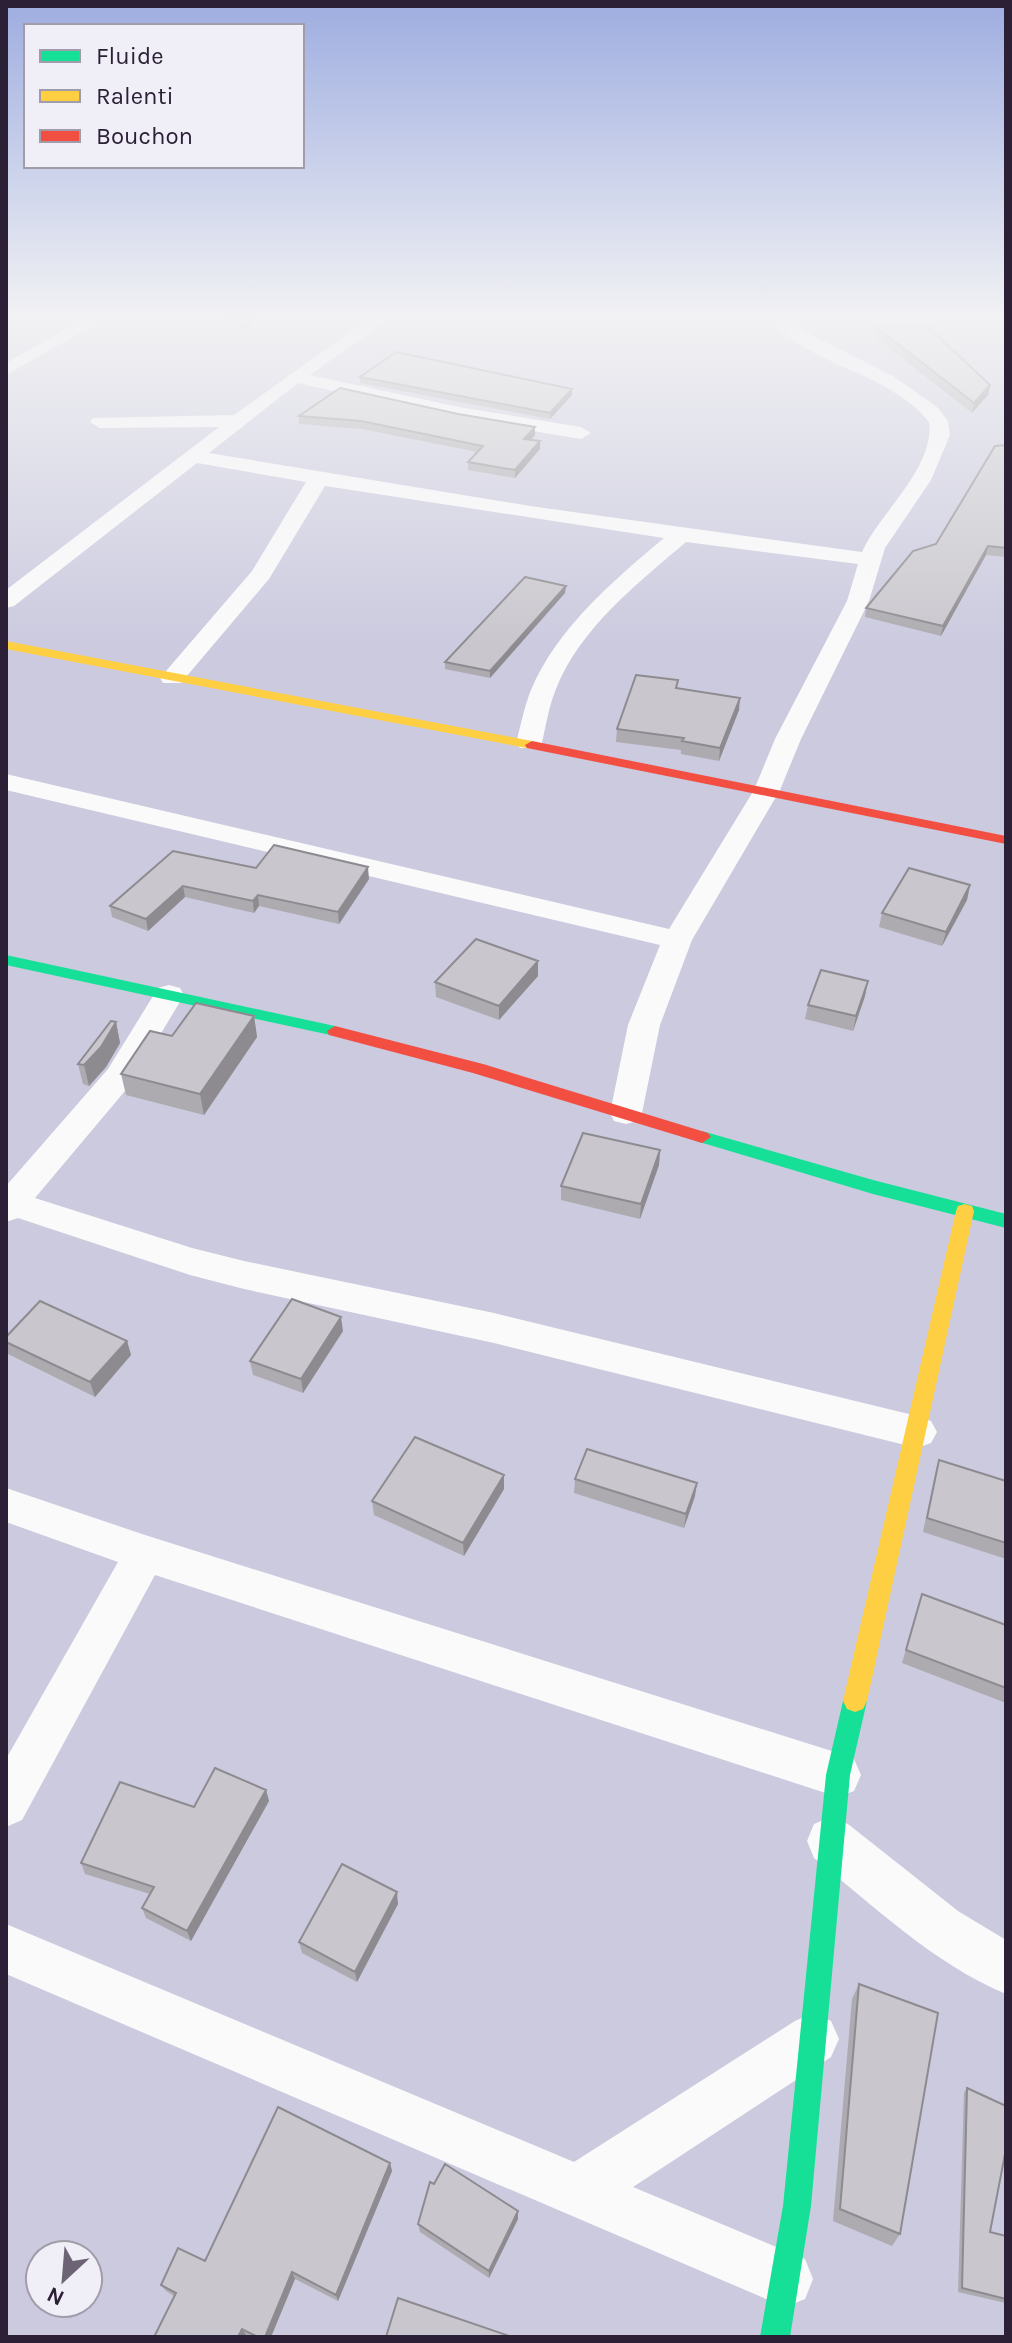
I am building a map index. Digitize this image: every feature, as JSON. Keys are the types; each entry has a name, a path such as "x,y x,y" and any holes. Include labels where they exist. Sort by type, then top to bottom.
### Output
{"street":[{"path":"6,601 228,428"},
{"path":"553,428 581,433"},
{"path":"626,1113 644,1025 677,940 767,790 788,739 858,601 869,559 921,480 940,435 939,428"},
{"path":"193,456 318,480 680,536 869,559"},
{"path":"172,678 261,574 318,480"},
{"path":"529,743 545,684 577,636 636,573 680,536"},
{"path":"6,645 529,743 1006,840"},
{"path":"6,782 677,940"},
{"path":"6,960 359,1037 1006,1221"},
{"path":"169,995 119,1077 8,1204 244,1275 494,1328 917,1432"},
{"path":"775,2337 797,2206 838,1775 965,1211"},
{"path":"6,1505 145,1553 838,1775"},
{"path":"6,1804 145,1553"},
{"path":"831,1841 941,1928 1006,1969"},
{"path":"6,1949 785,2279"},
{"path":"578,2191 813,2039"}],"shaded area":[{"path":"6,428 1006,428 1006,2337 6,2337"}],"building":[{"path":"397,428 534,428 524,439 540,441 515,470 468,462 483,446"},
{"path":"1006,445 1006,548 988,546 943,626 866,608 913,551 936,544 995,446"},
{"path":"525,577 566,586 490,671 445,662"},
{"path":"636,675 678,680 676,688 740,698 720,748 682,741 684,738 617,729"},
{"path":"274,845 368,867 338,912 258,895 253,901 183,886 146,919 110,906 173,851 256,868"},
{"path":"909,868 970,885 946,932 882,913"},
{"path":"476,939 538,961 499,1006 435,982"},
{"path":"821,970 868,981 856,1016 808,1005"},
{"path":"196,1003 254,1016 200,1094 121,1074 150,1031 172,1036"},
{"path":"111,1021 116,1022 101,1047 84,1065 78,1064"},
{"path":"583,1133 660,1150 641,1204 561,1186"},
{"path":"292,1299 341,1317 301,1379 250,1361"},
{"path":"40,1301 127,1341 90,1382 6,1342 6,1337"},
{"path":"415,1437 504,1475 463,1543 372,1501"},
{"path":"587,1449 697,1483 686,1514 575,1479"},
{"path":"939,1460 1006,1481 1006,1543 927,1518"},
{"path":"922,1594 1006,1625 1006,1688 906,1650"},
{"path":"215,1768 266,1790 187,1931 142,1908 154,1887 81,1863 120,1782 194,1807"},
{"path":"342,1864 397,1892 355,1972 299,1942"},
{"path":"859,1984 938,2013 900,2234 840,2209"},
{"path":"967,2088 1006,2106 1006,2149 990,2232 1006,2236 1006,2299 962,2288"},
{"path":"278,2107 390,2163 336,2295 292,2272 265,2337 242,2329 238,2337 154,2337 176,2293 161,2285 178,2248 205,2261"},
{"path":"445,2164 518,2211 489,2271 418,2224 430,2182 434,2184"},
{"path":"398,2298 512,2337 386,2337"}],"traffic: fast":[{"path":"6,960 335,1031"},
{"path":"702,1137 873,1187 1006,1221"},
{"path":"775,2337 797,2206 838,1775 855,1701"}],"traffic: slow":[{"path":"6,645 532,745"},
{"path":"855,1701 965,1211"}],"traffic: jam":[{"path":"532,745 1006,840"},
{"path":"335,1031 477,1068 702,1137"}]}
